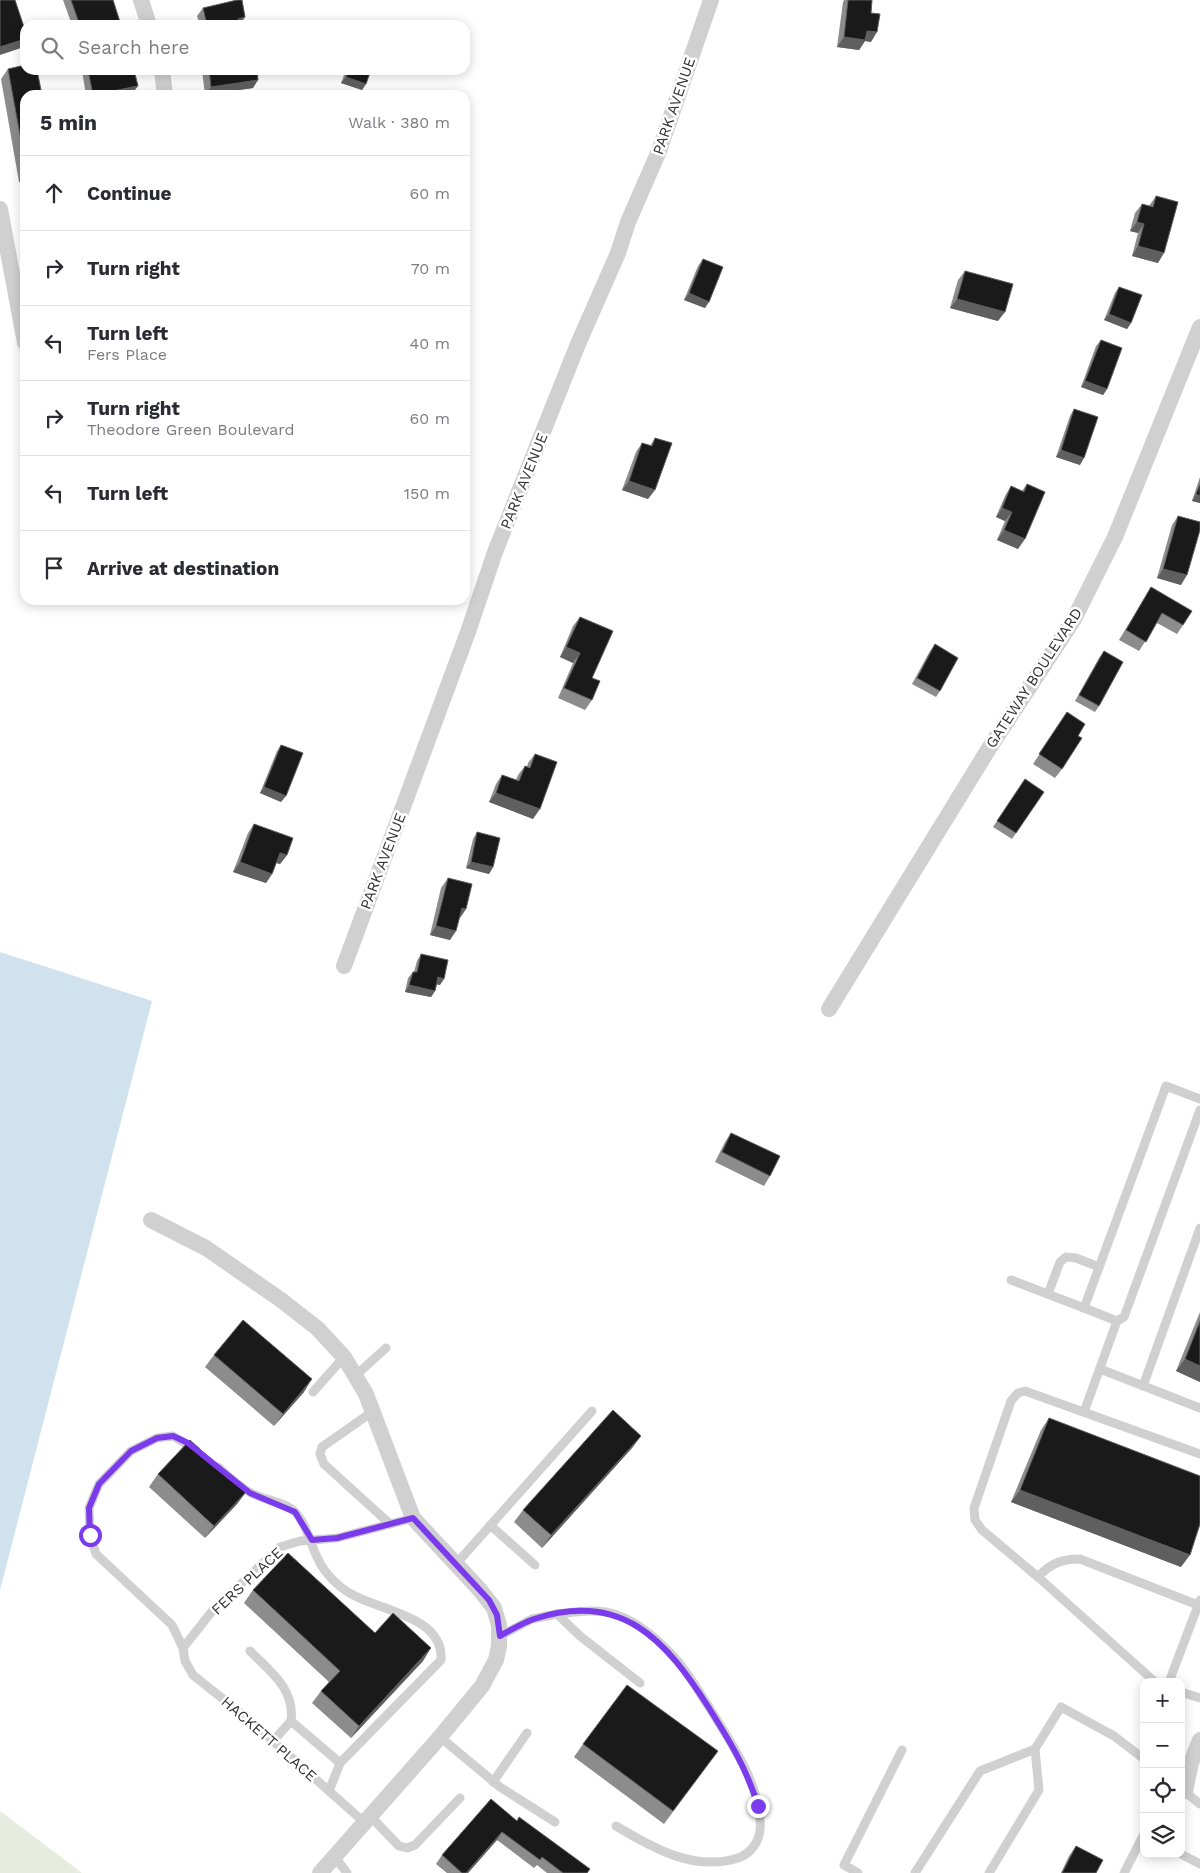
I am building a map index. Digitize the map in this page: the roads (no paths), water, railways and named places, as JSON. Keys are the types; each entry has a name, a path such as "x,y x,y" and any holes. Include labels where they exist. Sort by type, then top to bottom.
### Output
{"street":[{"path":"141,0 147,20"},
{"name":"PARK AVENUE","path":"344,966 461,651 495,552 578,344 618,253 628,222 659,151 711,0"},
{"path":"162,75 164,90"},
{"path":"0,209 20,316"},
{"name":"GATEWAY BOULEVARD","path":"829,1009 904,885 1074,619 1116,537 1200,327"},
{"path":"151,1220 206,1248 281,1300 317,1328 344,1357 366,1394 413,1518 494,1608 500,1625 496,1660 482,1686 440,1738 320,1873"},
{"path":"1185,1783 1200,1740"}],"lane":[{"path":"1084,1308 1166,1086 1200,1099"},
{"path":"1084,1412 1117,1321 1124,1317 1200,1110"},
{"path":"1143,1386 1200,1228"},
{"path":"1048,1294 1060,1262 1066,1257 1076,1258 1099,1267"},
{"path":"1011,1280 1117,1321"},
{"path":"355,1376 386,1348"},
{"path":"313,1392 344,1357"},
{"path":"1100,1369 1200,1408"},
{"path":"1151,1678 1038,1577 982,1530 975,1520 974,1508 1011,1401 1018,1393 1025,1391 1200,1454"},
{"path":"456,1564 592,1411"},
{"path":"372,1412 322,1447 320,1454 324,1464 390,1524"},
{"name":"HACKETT PLACE","path":"204,1456 188,1443 173,1436 157,1438 131,1451 99,1484 89,1508 90,1535 96,1554 172,1625 183,1648 185,1661 193,1675 273,1741 329,1792 368,1820 399,1846 407,1848 416,1845 460,1798"},
{"path":"211,1462 250,1493 295,1512 312,1540 324,1569 336,1583 354,1596 409,1616 436,1637 442,1647 441,1660 340,1763 329,1792"},
{"name":"FERS PLACE","path":"183,1648 213,1610 280,1547 312,1540 337,1538 413,1518"},
{"path":"490,1525 535,1565"},
{"path":"1038,1577 1048,1566 1064,1559 1080,1559 1199,1602 1170,1678"},
{"path":"500,1636 532,1620 557,1614 602,1612 618,1615 649,1634 675,1658 740,1757 751,1782 760,1820 760,1833 754,1847 744,1856 728,1863 702,1866 655,1849 616,1826"},
{"path":"557,1614 580,1636 640,1683"},
{"path":"250,1650 284,1685 291,1698 291,1721 273,1741"},
{"path":"1185,1693 1200,1698"},
{"path":"915,1873 980,1770 1035,1749 1061,1707 1114,1736 1140,1756"},
{"path":"291,1721 340,1763"},
{"path":"493,1782 527,1733"},
{"path":"440,1738 493,1782 555,1822"},
{"path":"989,1873 1040,1790 1035,1749"},
{"path":"858,1873 844,1865 902,1750"},
{"path":"1185,1792 1200,1804"},
{"path":"1124,1873 1140,1842"},
{"path":"1185,1856 1200,1864"},
{"path":"335,1857 348,1873"}],"water":[{"path":"0,952 152,1001 0,1590"}]}
